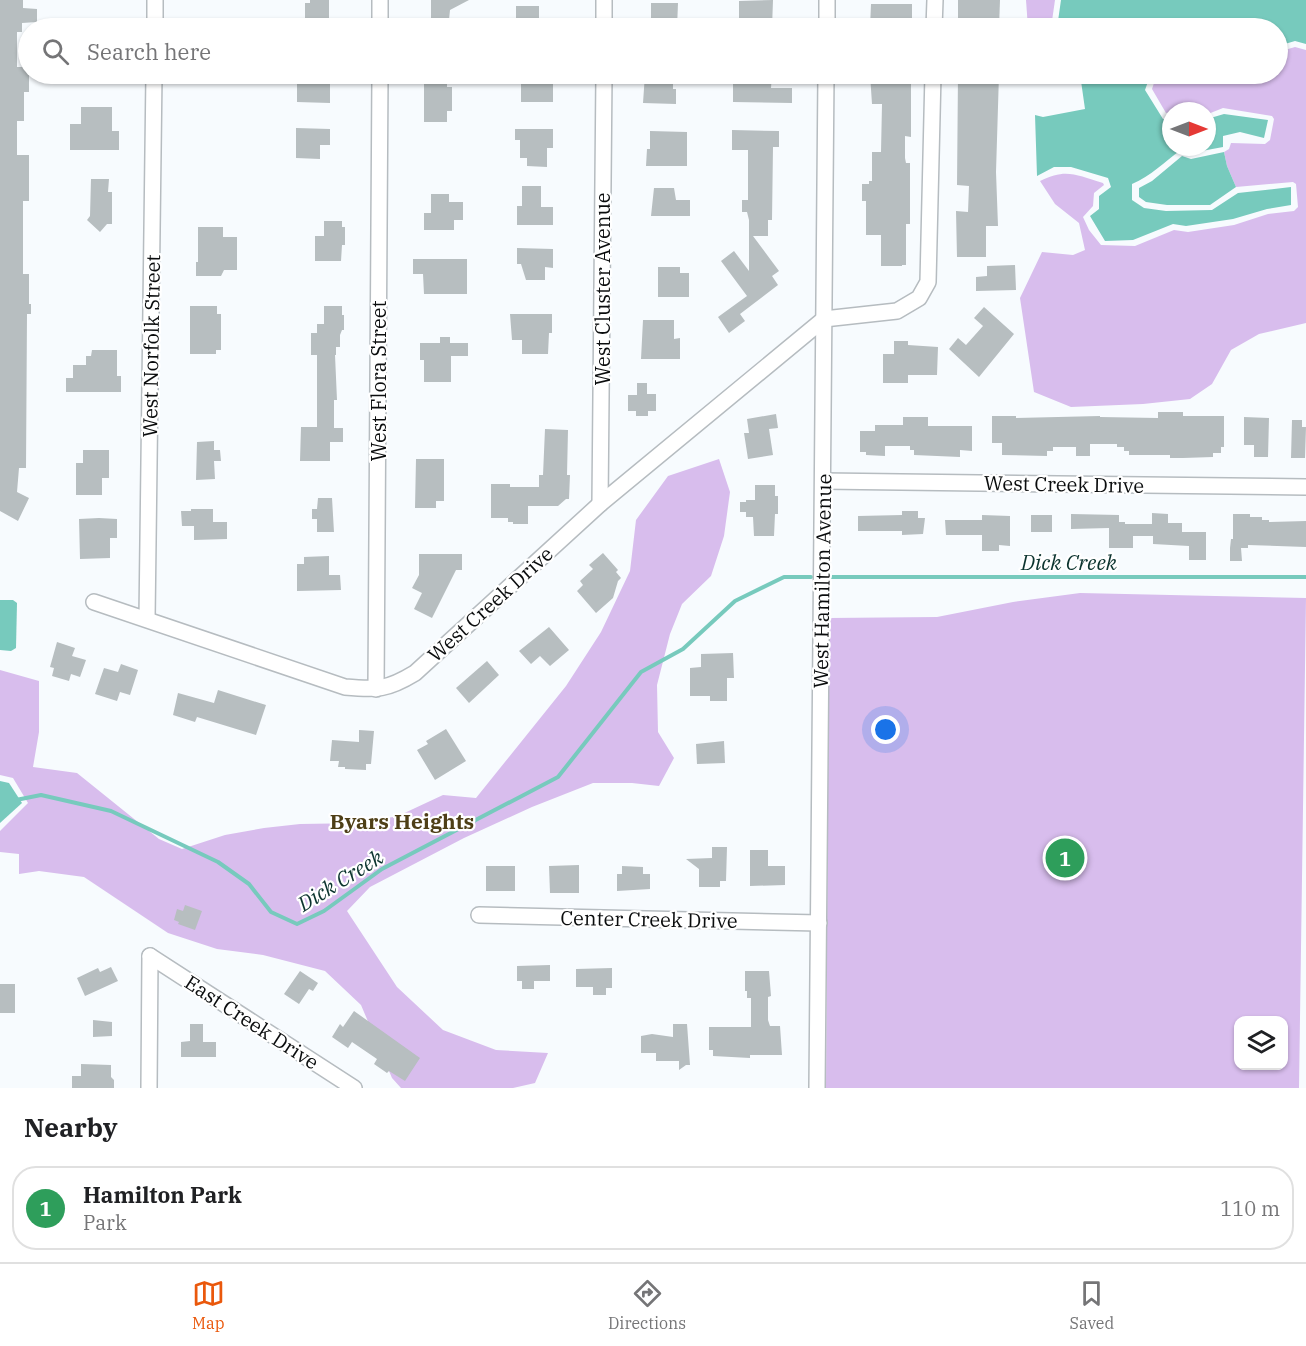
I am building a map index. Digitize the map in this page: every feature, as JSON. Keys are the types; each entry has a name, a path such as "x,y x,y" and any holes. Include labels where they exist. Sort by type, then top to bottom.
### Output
{"street":[{"path":"155,0 155,18"},
{"path":"380,0 380,18"},
{"path":"604,0 604,18"},
{"path":"827,0 827,18"},
{"path":"934,18 935,0"},
{"name":"West Norfolk Street","path":"147,619 154,84"},
{"name":"West Flora Street","path":"376,689 380,84"},
{"name":"West Cluster Avenue","path":"600,504 604,84"},
{"name":"West Hamilton Avenue","path":"817,1088 826,84"},
{"path":"824,319 897,311 919,298 928,282 933,84"},
{"name":"West Creek Drive","path":"94,602 345,687 376,689 397,684 415,673 600,504 824,319"},
{"name":"West Creek Drive","path":"823,481 1306,487"},
{"name":"Center Creek Drive","path":"479,915 819,923"},
{"name":"East Creek Drive","path":"149,1088 150,956 354,1088"}],"shaded area":[{"path":"1026,0 1055,0 1052,18 1027,18"},
{"path":"1061,0 1306,0 1306,44 1295,41 1288,43 1288,18 1058,18"},
{"path":"1295,47 1306,50 1306,323 1259,334 1231,350 1212,384 1190,399 1143,404 1071,407 1034,392 1020,298 1042,252 1073,255 1085,250 1079,223 1055,204 1040,181 1057,175 1071,174 1103,183 1104,185 1094,193 1093,206 1083,217 1089,230 1101,245 1135,246 1174,230 1188,232 1234,225 1268,214 1294,211 1298,207 1296,184 1293,182 1236,187 1227,166 1224,152 1229,149 1231,143 1265,144 1270,140 1274,119 1272,116 1223,108 1216,111 1216,102 1162,102 1162,106 1152,89 1154,84 1288,84 1288,49"},
{"path":"1081,84 1147,84 1145,90 1162,117 1162,156 1173,156 1132,184 1132,200 1144,208 1166,211 1212,210 1238,193 1291,187 1291,205 1233,219 1186,226 1173,224 1133,240 1105,241 1090,216 1099,209 1099,196 1111,187 1108,178 1071,167 1054,167 1037,176 1035,115 1043,117 1085,109"},
{"path":"1224,114 1268,120 1264,138 1240,132 1223,136 1223,147 1216,148 1216,116"},
{"path":"1224,152 1236,187 1210,205 1167,205 1146,202 1139,197 1139,188 1152,181 1182,156 1191,159 1216,156 1216,154"},
{"path":"719,459 730,492 724,536 711,576 682,604 670,634 657,685 658,732 674,758 659,786 593,783 532,807 464,838 370,887 347,911 397,987 443,1030 496,1050 548,1053 535,1083 513,1088 401,1088 392,1078 361,1005 325,971 263,955 217,949 168,933 84,877 39,871 19,874 19,854 0,852 0,831 28,803 13,778 0,775 0,670 39,681 39,732 33,767 77,773 159,839 182,849 225,835 264,828 300,824 362,823 398,816 443,795 476,798 566,686 601,632 630,571 636,520 668,476"},
{"path":"1080,593 1306,598 1299,1088 826,1088 829,618 937,617 1013,602"},
{"path":"0,600 13,600 17,603 16,648 11,651 0,650"},
{"path":"0,781 9,783 22,803 0,823"}],"building":[{"path":"0,0 23,0 23,8 37,9 37,18 18,18 17,32 18,84 29,84 29,92 24,92 24,121 17,121 17,155 29,155 29,201 23,201 23,274 29,274 31,314 27,314 26,468 19,468 17,492 29,498 18,521 0,511"},
{"path":"310,0 329,0 329,18 305,18 305,3 310,3"},
{"path":"431,0 469,0 450,10 449,18 431,18"},
{"path":"773,0 772,18 739,18 739,1"},
{"path":"958,0 1000,0 999,18 958,18"},
{"path":"651,3 678,3 677,18 651,18"},
{"path":"871,4 912,4 912,18 870,18"},
{"path":"516,6 539,6 539,18 516,18"},
{"path":"297,84 330,84 330,103 297,102"},
{"path":"424,84 447,84 447,87 452,87 452,111 447,111 447,122 424,122"},
{"path":"521,84 553,84 553,102 521,102"},
{"path":"644,84 673,84 673,89 676,89 676,104 643,103"},
{"path":"733,84 771,84 771,88 792,88 792,103 733,102"},
{"path":"871,84 911,84 911,137 905,136 905,158 906,163 910,163 910,224 906,224 906,265 902,266 881,266 881,235 866,235 866,201 862,201 862,184 869,184 869,181 872,181 872,152 881,152 882,104 872,104"},
{"path":"958,84 999,84 996,172 998,226 986,226 986,257 957,257 956,211 968,212 969,186 957,185"},
{"path":"81,107 112,107 112,131 119,131 119,150 70,150 70,124 81,124"},
{"path":"296,128 330,129 330,145 320,145 320,159 296,158"},
{"path":"515,129 553,129 553,148 547,148 547,167 527,166 527,158 520,158 520,140 515,140"},
{"path":"732,130 779,131 779,147 773,147 772,220 768,220 768,236 753,236 779,271 772,276 778,285 740,314 745,321 729,333 718,317 747,296 721,261 734,251 749,271 749,220 747,212 742,212 742,200 748,200 748,150 732,150"},
{"path":"650,131 687,132 687,166 646,166 647,149 650,149"},
{"path":"91,179 109,179 108,192 112,192 112,224 107,224 100,232 87,220 90,216"},
{"path":"522,186 541,186 541,207 553,207 553,225 517,225 517,206 522,206"},
{"path":"654,188 674,188 676,200 690,200 690,216 651,216"},
{"path":"431,194 449,194 449,202 463,202 463,220 454,220 454,230 424,230 424,213 431,213"},
{"path":"324,221 342,221 342,227 345,227 345,245 342,245 341,261 315,261 315,236 324,236"},
{"path":"198,227 223,227 223,237 237,237 237,270 224,270 221,276 196,276"},
{"path":"517,248 553,249 553,268 545,267 545,280 526,280 521,264 517,264"},
{"path":"413,259 467,259 467,294 424,294 423,274 413,274"},
{"path":"1015,265 1016,290 976,291 976,277 987,276 987,266"},
{"path":"658,267 680,267 680,273 689,273 689,297 658,297"},
{"path":"190,306 217,306 217,314 221,314 221,350 216,350 216,354 190,354"},
{"path":"324,306 342,306 342,315 344,315 344,330 340,335 340,347 336,347 335,355 337,400 334,400 334,428 343,428 343,442 330,442 330,461 300,461 301,427 317,427 317,355 311,355 311,333 317,333 317,324 324,324"},
{"path":"984,307 1014,334 979,377 949,349 958,338 966,345 983,326 974,318"},
{"path":"510,314 552,314 552,333 549,333 548,354 522,354 522,340 512,340"},
{"path":"643,320 674,320 674,339 680,338 680,359 641,359"},
{"path":"440,337 450,337 450,343 468,343 468,356 451,356 451,382 424,382 424,360 420,360 420,343 440,343"},
{"path":"894,341 908,341 908,345 938,347 937,375 908,375 908,383 883,383 883,354 894,354"},
{"path":"92,350 117,350 117,376 121,376 121,392 66,392 66,378 73,378 73,365 86,365 86,356 91,356"},
{"path":"637,383 647,383 647,394 656,394 656,411 648,411 648,416 636,416 636,411 628,411 628,395 637,395"},
{"path":"1158,412 1183,412 1183,416 1224,416 1224,447 1221,447 1221,453 1213,453 1213,457 1170,458 1170,455 1129,455 1129,451 1124,451 1124,447 1117,447 1117,444 1090,444 1090,456 1076,456 1076,447 1053,447 1053,451 1047,451 1047,456 1002,455 1002,443 992,443 992,416 1158,418"},
{"path":"776,414 778,428 769,429 773,455 748,459 744,433 749,433 747,419"},
{"path":"903,417 928,417 928,426 972,426 972,451 960,450 960,457 914,455 914,450 910,450 910,446 885,446 885,456 866,455 866,452 860,452 860,431 875,431 875,425 903,425"},
{"path":"1244,417 1269,418 1268,457 1254,457 1254,445 1244,445"},
{"path":"1292,420 1302,420 1302,427 1306,427 1305,458 1291,458"},
{"path":"545,429 568,430 569,499 558,506 528,506 528,524 513,524 513,522 508,522 508,518 491,518 491,484 510,484 510,487 539,487 539,475 543,475"},
{"path":"214,441 214,450 220,450 221,461 214,461 215,479 196,480 197,442"},
{"path":"83,450 109,450 109,478 102,478 102,495 76,495 76,463 83,463"},
{"path":"416,459 444,459 444,501 436,501 436,508 415,508"},
{"path":"755,485 775,485 775,496 778,496 778,514 775,514 774,536 754,536 753,517 746,517 746,512 740,512 740,502 755,500"},
{"path":"318,498 332,498 334,532 317,532 317,519 312,519 312,509 317,509"},
{"path":"191,509 213,509 213,522 227,522 227,539 194,540 194,526 182,526 181,511 191,511"},
{"path":"902,511 918,511 918,518 925,518 923,534 902,535 902,531 858,531 858,516 902,515"},
{"path":"1152,513 1168,514 1168,523 1182,523 1182,532 1206,532 1206,560 1189,560 1189,546 1153,544 1153,536 1133,536 1133,548 1109,548 1109,528 1071,529 1071,514 1119,515 1119,522 1125,522 1125,524 1152,524"},
{"path":"1233,514 1250,514 1250,517 1262,517 1262,520 1269,520 1269,522 1306,521 1306,547 1248,545 1248,548 1241,548 1242,561 1230,561"},
{"path":"982,515 1010,516 1010,546 999,545 999,551 982,551 982,535 946,535 945,520 982,520"},
{"path":"1031,515 1052,515 1052,532 1031,532"},
{"path":"79,519 117,519 117,538 110,538 110,558 80,559"},
{"path":"603,553 618,570 616,572 621,578 613,598 596,613 577,591 583,585 580,581 593,569 589,565"},
{"path":"419,554 462,554 462,570 456,570 432,618 414,609 422,593 412,588 419,575"},
{"path":"329,556 329,575 340,575 341,590 297,591 297,564 304,564 304,557"},
{"path":"549,627 569,650 550,666 540,656 531,664 519,651"},
{"path":"57,642 75,648 72,656 86,660 80,677 71,674 69,681 52,676 54,668 50,667"},
{"path":"733,653 734,678 727,678 727,701 710,701 710,696 690,696 690,668 701,667 701,654"},
{"path":"487,661 499,675 469,703 456,688"},
{"path":"121,664 138,670 130,695 120,692 117,701 95,694 104,668 118,672"},
{"path":"218,690 266,705 256,735 197,717 195,722 173,715 178,693 214,703"},
{"path":"446,729 466,761 435,780 417,750 428,744 426,741"},
{"path":"359,730 374,731 371,764 366,764 366,770 338,767 339,761 330,761 332,740 359,742"},
{"path":"724,741 725,763 697,764 696,744"},
{"path":"712,847 727,847 726,881 720,881 720,887 699,887 699,869 686,859 712,858"},
{"path":"750,850 768,850 768,866 785,866 785,885 750,886"},
{"path":"579,865 579,893 550,893 549,866"},
{"path":"486,866 515,866 515,891 486,891"},
{"path":"622,866 643,867 643,874 650,874 650,889 617,891 617,874 622,874"},
{"path":"185,905 202,911 195,930 178,924 179,922 174,920 177,909 183,911"},
{"path":"550,965 550,981 534,981 534,989 522,989 522,981 517,981 517,966"},
{"path":"111,967 118,981 85,996 77,978 98,968 100,972"},
{"path":"612,968 612,988 606,988 606,995 593,995 593,987 576,987 576,969"},
{"path":"300,971 318,983 313,991 309,989 299,1004 284,994"},
{"path":"745,971 769,971 771,996 768,997 768,1020 770,1026 780,1026 782,1055 750,1055 750,1058 713,1056 713,1050 709,1050 709,1027 751,1027 751,998 747,998 747,991 745,991"},
{"path":"0,984 15,984 15,1013 0,1013"},
{"path":"354,1011 420,1058 405,1081 374,1064 377,1059 352,1042 348,1048 332,1037 340,1024 343,1027"},
{"path":"93,1020 112,1022 112,1036 93,1037"},
{"path":"190,1024 203,1024 203,1042 216,1042 216,1057 181,1057 181,1042 190,1041"},
{"path":"673,1024 687,1024 690,1065 679,1070 679,1061 656,1061 656,1053 641,1053 641,1036 652,1034 673,1037"},
{"path":"81,1064 111,1065 114,1088 72,1088 72,1076 81,1076"}],"waterway":[{"name":"Dick Creek","path":"16,800 41,795 111,811 218,862 249,884 271,912 297,924 324,911 382,869 558,777 641,672 683,649 735,601 784,577 811,577"},
{"name":"Dick Creek","path":"832,577 1306,577"}],"place":[{"name":"Hamilton Park","path":"1065,858"}],"district":[{"name":"Byars Heights","path":"402,821"}]}
